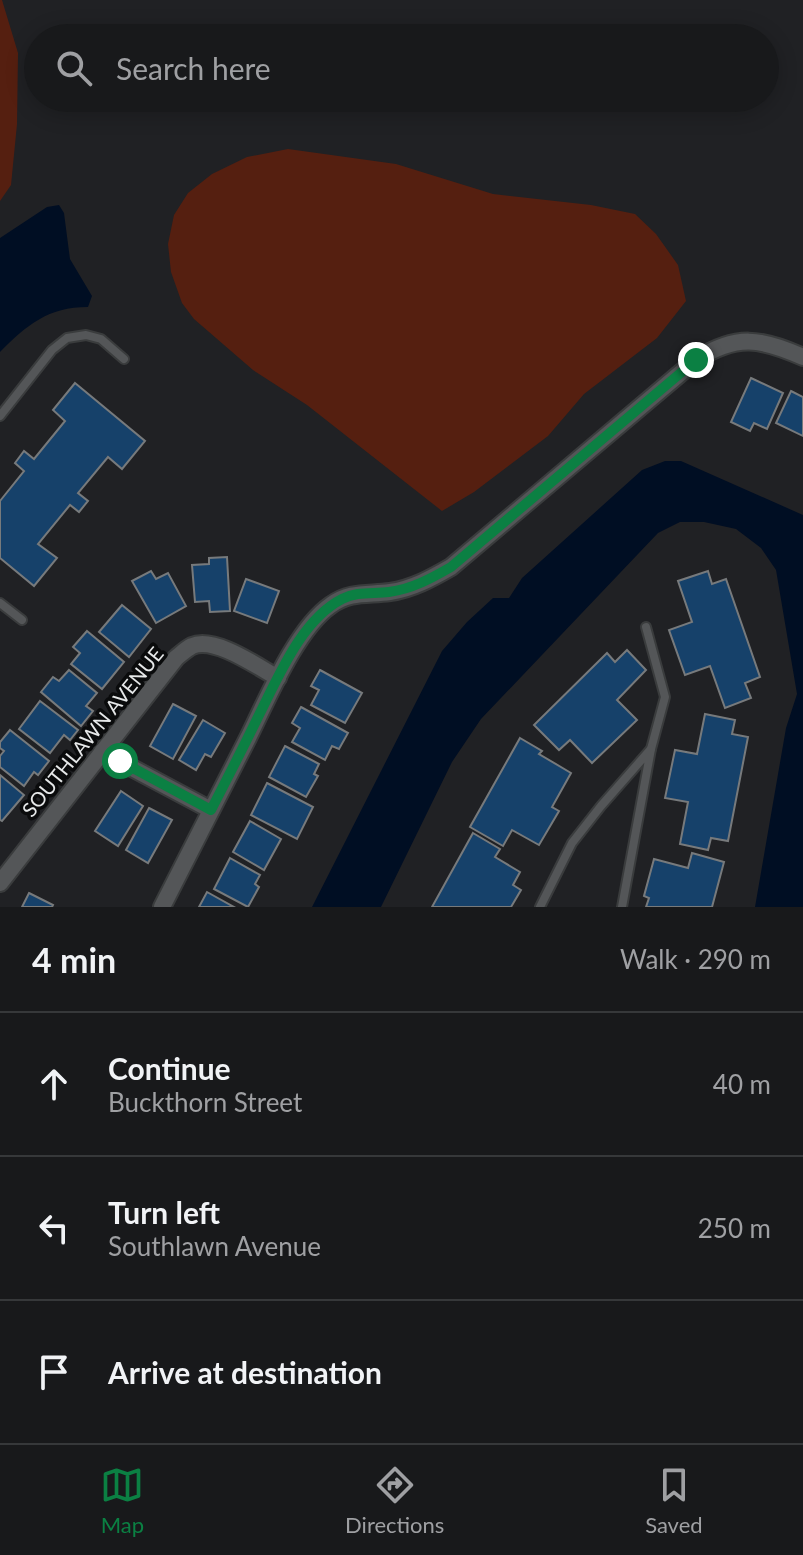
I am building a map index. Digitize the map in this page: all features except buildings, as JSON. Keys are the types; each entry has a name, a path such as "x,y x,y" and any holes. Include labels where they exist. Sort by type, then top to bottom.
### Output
{"street":[{"path":"162,907 278,678 312,622 329,606 361,593 409,588 451,567 696,360 713,349 758,341 777,345 803,357"},
{"name":"SOUTHLAWN AVENUE","path":"0,883 176,658 192,646 207,644 222,648 278,678"},
{"path":"102,752 211,810"}],"lane":[{"path":"0,416 52,350 67,338 86,335 101,339 124,359"},
{"path":"0,603 22,620"},
{"path":"622,907 651,749 665,697 646,627"},
{"path":"540,907 572,843 651,749"}],"shaded area":[{"path":"0,0 18,53 17,124 11,185 0,201"},
{"path":"288,149 396,164 493,194 591,205 635,214 656,234 678,265 686,301 657,338 584,394 548,436 474,492 442,511 307,405 253,370 194,319 182,303 171,272 168,244 174,215 188,193 212,174 247,157"}],"water":[{"path":"59,205 64,213 70,259 92,296 88,307 61,310 39,319 0,352 0,238 47,207"},
{"path":"665,461 681,461 803,515 803,907 755,907 786,728 797,694 776,570 761,548 736,529 704,522 680,522 658,533 481,719 452,762 381,907 312,907 442,651 493,598 509,598 522,578 642,470"}],"route":[{"path":"120,761 211,810 301,638 329,606 361,593 409,588 451,567 696,360"}]}
